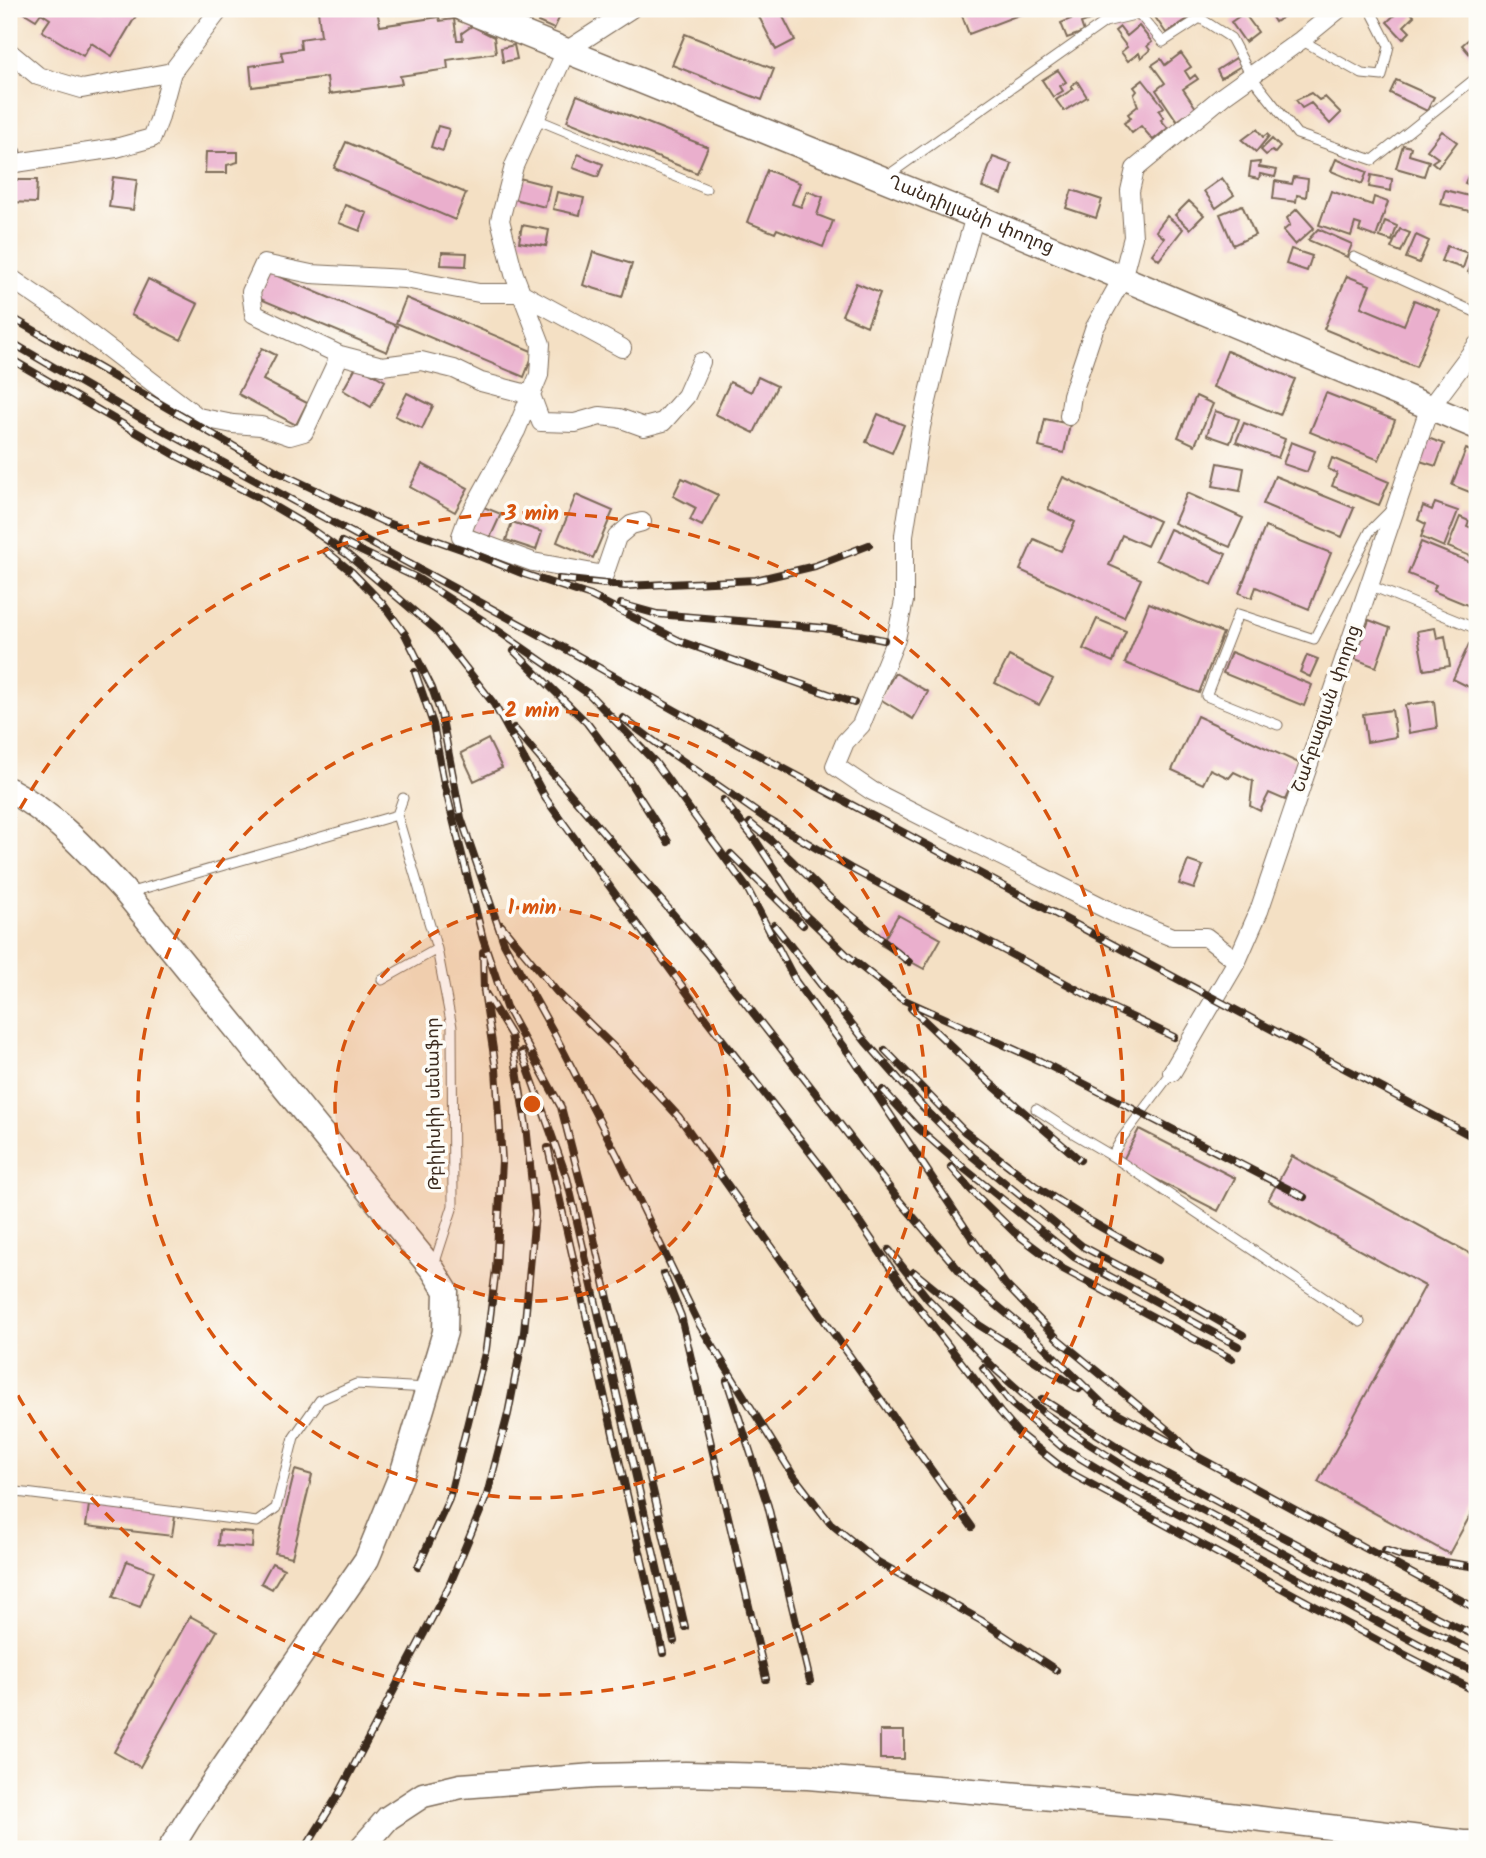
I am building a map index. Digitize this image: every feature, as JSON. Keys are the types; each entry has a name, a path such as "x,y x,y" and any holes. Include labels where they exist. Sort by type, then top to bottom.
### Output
{"street":[{"path":"9,164 116,149 152,138 172,72 220,9"},
{"name":"Ղանդիլյանի փողոց","path":"463,9 975,216 1477,428"},
{"path":"631,9 566,51 514,166 500,220 514,274 541,344 539,375 516,431 461,536 533,562 604,575 617,537 631,524 642,522"},
{"path":"1069,416 1072,395 1094,329 1122,279 1133,237 1130,191 1135,169 1223,96 1339,9"},
{"path":"9,52 38,76 82,89 172,72"},
{"path":"975,216 951,300 921,427 904,535 904,601 896,639 861,725 845,742 835,766 872,791 1118,915 1172,937 1206,937 1237,961"},
{"path":"531,395 481,382 454,369 421,361 382,366 340,355 254,314 251,292 264,264 311,274 405,279 479,293 521,293 622,348"},
{"path":"9,277 66,316 198,417 261,426 290,436 304,432 340,355"},
{"name":"Շահբազյան փողոց","path":"1172,1072 1237,961 1259,911 1429,409 1477,345"},
{"path":"531,395 541,422 575,424 600,416 619,418 644,427 663,422 686,396 701,362"},
{"path":"9,790 51,819 92,856 126,893 433,1270 446,1291 445,1332 429,1388 404,1468 367,1559 198,1804 170,1849"},
{"path":"361,1849 388,1818 406,1806 424,1795 461,1786 595,1776 685,1774 808,1777 1143,1806 1477,1843"}],"lane":[{"path":"1300,40 1362,74 1382,76 1389,46 1370,9"},
{"path":"883,179 1105,23 1139,14 1163,42 1199,18 1231,38 1251,76 1297,134 1373,160 1477,77"},
{"path":"536,119 706,189"},
{"path":"1354,257 1477,313"},
{"path":"1278,725 1206,696 1238,614 1314,639 1370,531 1396,506"},
{"path":"1369,585 1477,629"},
{"path":"126,893 397,815 403,798"},
{"name":"Թբիլիսիի սեմաֆոր","path":"397,815 437,949 452,1027 453,1206 433,1270"},
{"path":"382,980 437,949"},
{"path":"1112,1156 1122,1138 1172,1072"},
{"path":"1035,1109 1112,1156 1360,1322"},
{"path":"9,1491 257,1522 276,1508 293,1437 320,1400 356,1384 429,1388"}],"building":[{"path":"18,9 95,9 101,12 103,9 129,9 137,14 112,56 91,43 83,56 42,31 50,19 41,13 36,20"},
{"path":"377,9 380,26 439,17 440,21 454,19 457,40 463,40 462,33 472,26 494,37 496,53 447,60 448,69 400,76 402,84 329,94 327,77 252,87 250,66 283,61 281,52 301,49 300,39 321,36 318,11"},
{"path":"544,9 561,14 554,29 538,22"},
{"path":"755,9 779,9 795,40 776,50"},
{"path":"972,9 1022,9 1024,13 969,34 961,13"},
{"path":"1161,9 1164,13 1172,9 1194,9 1197,13 1166,33 1153,14"},
{"path":"1267,9 1292,9 1293,10 1275,22"},
{"path":"1401,9 1407,9 1414,16 1404,26 1410,32 1403,39 1387,22"},
{"path":"1244,13 1258,32 1245,42 1231,22"},
{"path":"1080,15 1094,15 1095,18 1081,23 1084,32 1067,38 1061,23"},
{"path":"1139,26 1152,42 1147,46 1150,50 1141,58 1139,53 1128,61 1121,52 1127,47 1115,31 1120,27 1127,36"},
{"path":"1477,32 1477,63 1462,45"},
{"path":"685,34 774,69 762,100 672,65"},
{"path":"514,45 517,59 503,62 501,48"},
{"path":"1181,53 1191,67 1185,71 1190,79 1195,75 1198,79 1183,89 1196,108 1177,121 1156,90 1165,83 1152,65 1161,59 1165,65"},
{"path":"1236,58 1241,66 1221,78 1217,70"},
{"path":"1058,70 1066,82 1060,86 1063,91 1053,97 1042,80"},
{"path":"1143,80 1164,107 1159,111 1164,118 1161,120 1168,128 1153,140 1141,126 1132,133 1124,123 1131,118 1128,114 1138,106 1134,95 1137,91 1134,87"},
{"path":"1396,80 1434,97 1427,111 1390,93"},
{"path":"1077,81 1087,97 1064,111 1056,100 1073,89 1071,86"},
{"path":"1311,93 1319,100 1325,97 1341,113 1330,124 1311,103 1302,108 1296,100"},
{"path":"577,95 708,147 697,173 567,121"},
{"path":"438,126 449,129 443,151 431,147"},
{"path":"1257,129 1263,137 1267,134 1269,136 1256,152 1242,140"},
{"path":"1442,131 1457,142 1438,167 1432,162 1438,158 1427,150"},
{"path":"1272,139 1280,147 1275,153 1272,151 1266,155 1261,150"},
{"path":"346,142 466,193 455,220 334,168"},
{"path":"1403,145 1411,147 1409,155 1429,161 1424,176 1396,168"},
{"path":"206,152 238,152 238,162 227,165 227,173 205,173"},
{"path":"578,154 603,164 598,177 573,168"},
{"path":"993,157 1012,164 1002,194 982,187"},
{"path":"1336,159 1367,172 1362,184 1331,171"},
{"path":"1260,162 1259,167 1277,170 1275,177 1260,174 1259,179 1249,177 1251,163"},
{"path":"767,170 800,183 792,204 801,207 807,191 823,197 817,215 833,221 823,247 777,229 775,233 747,222"},
{"path":"1469,174 1477,178 1477,188 1465,183"},
{"path":"1371,175 1392,179 1391,191 1369,187"},
{"path":"113,177 137,180 133,210 109,207"},
{"path":"1294,177 1308,179 1306,197 1297,195 1296,202 1273,199 1275,181 1292,184"},
{"path":"519,178 550,186 545,207 514,199"},
{"path":"1222,178 1234,195 1216,208 1204,191"},
{"path":"14,180 37,180 36,203 9,202 9,191 14,191"},
{"path":"1072,190 1102,200 1096,218 1066,208"},
{"path":"1445,190 1477,198 1477,213 1441,204"},
{"path":"1331,191 1372,205 1374,197 1388,202 1376,237 1359,231 1361,225 1355,223 1351,236 1319,225"},
{"path":"557,192 584,198 580,215 553,209"},
{"path":"1189,201 1204,215 1190,229 1175,215"},
{"path":"345,205 367,213 360,231 339,223"},
{"path":"1242,205 1255,235 1233,245 1220,214"},
{"path":"1297,209 1314,228 1295,245 1283,231 1290,225 1287,218"},
{"path":"1167,216 1183,229 1159,260 1152,254 1164,238 1156,231"},
{"path":"1385,221 1397,226 1392,241 1380,237"},
{"path":"522,225 549,230 546,246 519,242"},
{"path":"1318,229 1352,244 1347,257 1308,240"},
{"path":"1400,229 1410,233 1401,252 1391,248"},
{"path":"1416,235 1429,241 1419,263 1406,258"},
{"path":"1447,246 1468,253 1463,268 1441,261"},
{"path":"1291,249 1312,256 1307,271 1286,264"},
{"path":"442,252 467,253 466,266 441,265"},
{"path":"593,252 632,264 622,297 583,285"},
{"path":"1477,253 1477,277 1468,272"},
{"path":"268,272 397,326 387,352 258,298"},
{"path":"1347,276 1370,285 1361,307 1404,325 1414,300 1439,310 1416,367 1324,329"},
{"path":"148,279 198,304 181,340 131,315"},
{"path":"856,283 880,293 867,326 842,315"},
{"path":"406,298 534,352 524,377 396,323"},
{"path":"262,348 276,355 263,380 307,403 296,425 238,394"},
{"path":"1227,351 1295,379 1280,415 1213,387"},
{"path":"357,365 385,381 371,407 343,390"},
{"path":"758,377 777,386 754,433 715,414 730,382 751,392"},
{"path":"407,393 433,406 422,429 395,416"},
{"path":"1326,393 1395,420 1379,460 1310,432"},
{"path":"1196,396 1213,404 1195,445 1178,437"},
{"path":"1215,411 1239,419 1230,443 1207,435"},
{"path":"878,414 904,425 892,453 866,442"},
{"path":"1045,419 1070,424 1064,453 1039,447"},
{"path":"1244,423 1285,439 1278,458 1236,442"},
{"path":"1428,438 1444,444 1436,466 1420,461"},
{"path":"1291,442 1315,451 1307,472 1283,464"},
{"path":"1466,449 1477,454 1477,495 1452,485"},
{"path":"1332,458 1389,482 1379,505 1332,486 1337,473 1328,469"},
{"path":"1218,463 1244,468 1240,491 1213,486"},
{"path":"422,464 468,488 455,512 410,487"},
{"path":"1275,476 1354,508 1342,537 1263,504"},
{"path":"1063,477 1159,521 1147,546 1122,535 1109,565 1141,579 1124,617 1020,570 1034,539 1061,551 1075,522 1048,509"},
{"path":"682,478 718,495 702,526 690,520 696,508 673,496"},
{"path":"1187,493 1243,518 1230,547 1174,523"},
{"path":"576,495 613,511 593,558 557,542"},
{"path":"1435,503 1458,511 1444,547 1421,537 1426,524 1418,520 1423,506 1432,510"},
{"path":"481,506 501,514 490,538 471,530"},
{"path":"1460,517 1469,521 1467,526 1477,530 1470,556 1448,547"},
{"path":"512,522 542,532 536,550 506,540"},
{"path":"1265,527 1331,553 1309,609 1256,587 1252,598 1239,593"},
{"path":"1170,529 1226,554 1212,585 1156,560"},
{"path":"1421,542 1477,565 1477,609 1433,591 1436,585 1408,574"},
{"path":"1149,603 1223,633 1199,693 1125,663"},
{"path":"1097,619 1126,631 1113,662 1083,649"},
{"path":"1369,620 1390,628 1376,667 1355,659"},
{"path":"1435,628 1437,638 1445,636 1450,666 1424,670 1417,631"},
{"path":"1469,644 1477,648 1475,690 1453,679"},
{"path":"1231,652 1312,685 1304,706 1223,673"},
{"path":"1307,655 1318,659 1310,677 1300,672"},
{"path":"1009,656 1053,679 1039,705 995,683"},
{"path":"895,673 928,692 913,719 880,699"},
{"path":"1434,701 1437,728 1409,733 1405,705"},
{"path":"1392,710 1396,737 1367,742 1363,714"},
{"path":"1197,716 1301,764 1285,800 1269,793 1260,811 1250,806 1253,781 1234,772 1229,778 1210,769 1203,784 1172,770"},
{"path":"488,739 502,768 474,781 461,753"},
{"path":"1188,861 1203,866 1194,889 1179,884"},
{"path":"898,915 941,939 924,969 881,945"},
{"path":"1139,1129 1235,1178 1218,1211 1122,1162"},
{"path":"1292,1156 1477,1257 1477,1503 1449,1554 1318,1482 1425,1286 1268,1200"},
{"path":"295,1470 312,1475 292,1557 275,1553"},
{"path":"89,1505 175,1516 172,1536 86,1526"},
{"path":"219,1530 253,1533 252,1548 218,1545"},
{"path":"127,1561 154,1571 140,1607 113,1597"},
{"path":"272,1563 284,1569 272,1589 261,1583"},
{"path":"190,1616 217,1631 140,1767 114,1752"},
{"path":"880,1731 904,1731 904,1759 880,1759"}],"railway":[{"path":"9,152 17,151"},
{"path":"9,316 278,472 384,522 591,596 682,642 854,703"},
{"path":"9,341 139,417 678,712 1477,1139"},
{"path":"9,358 179,457 302,523 348,555 436,630 494,704 546,799 704,1016 827,1174 909,1295 1018,1433 1065,1470 1477,1692"},
{"path":"342,542 417,578 589,694 655,762 747,888 796,982 854,1060 1005,1284 1058,1339 1174,1435 1195,1456"},
{"path":"559,579 625,586 756,580 815,566 869,545"},
{"path":"326,551 352,572 383,604 405,634 432,688 441,714 461,818 504,943 618,1157 699,1324 793,1475 830,1523 878,1562 982,1621 1056,1670"},
{"path":"621,604 657,614 824,628 884,640"},
{"path":"514,651 587,723 623,771 668,842"},
{"path":"415,672 433,724 444,783 483,939 506,1007 561,1107 685,1627"},
{"path":"623,718 671,754"},
{"path":"514,728 708,955 899,1200 969,1282 1031,1334 1107,1408"},
{"path":"664,748 762,816 850,868 1106,1005 1174,1037"},
{"path":"723,800 756,841 803,913 849,957 902,999 1040,1061 1304,1197"},
{"path":"750,823 830,898 909,962"},
{"path":"731,854 803,925"},
{"path":"501,925 557,992 621,1054 679,1117 972,1527"},
{"path":"774,925 866,1042 924,1108 972,1156 1082,1246 1243,1335"},
{"path":"418,1567 449,1499 486,1349 496,1269 502,1161 496,1069 484,991 483,952"},
{"path":"305,1849 340,1792 449,1586 487,1495 508,1414 524,1332 535,1214 526,1125 511,1035 484,991"},
{"path":"911,1008 990,1083 1080,1160"},
{"path":"885,1050 964,1131 1034,1185 1158,1260"},
{"path":"522,1052 567,1178 674,1641"},
{"path":"883,1090 917,1127 966,1170 1074,1257 1238,1346"},
{"path":"548,1148 663,1653"},
{"path":"951,1167 1014,1232 1063,1269 1232,1359"},
{"path":"889,1250 928,1299 995,1369 1044,1413 1146,1480 1375,1603 1477,1653"},
{"path":"914,1272 979,1325 1079,1389"},
{"path":"664,1274 681,1316 766,1679"},
{"path":"983,1368 1012,1404 1062,1447 1128,1487 1452,1662 1477,1672"},
{"path":"727,1381 768,1506 810,1681"},
{"path":"1042,1399 1121,1449 1251,1520 1477,1636"},
{"path":"1099,1403 1477,1609"},
{"path":"1385,1550 1402,1556 1477,1567"}]}
